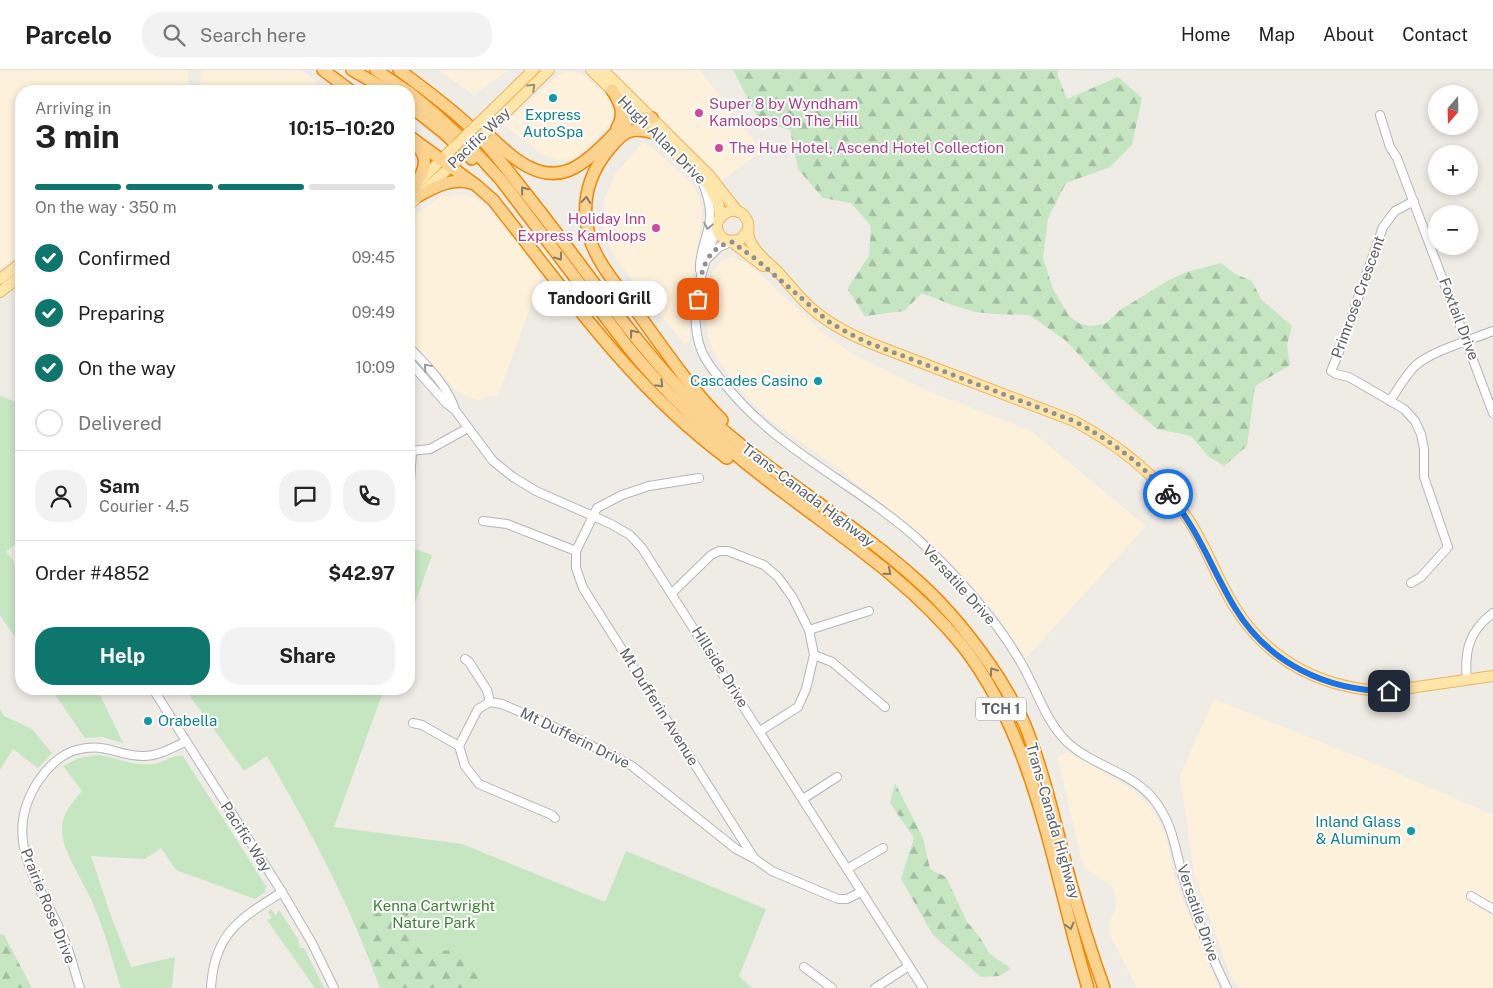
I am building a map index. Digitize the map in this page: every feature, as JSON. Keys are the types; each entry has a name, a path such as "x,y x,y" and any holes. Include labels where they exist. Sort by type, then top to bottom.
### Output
{"highway":[{"path":"323,70 344,85"},
{"path":"352,70 378,85"},
{"name":"Trans-Canada Highway","path":"376,70 398,85"},
{"name":"Trans-Canada Highway","path":"399,70 468,125 483,141 540,210 652,358 703,412 918,581 946,608 970,636 999,679 1024,722 1040,770 1089,946 1104,988"},
{"path":"411,70 460,108 513,157 526,166 540,172 560,173 578,166 588,159 630,118 652,118"},
{"path":"612,90 620,103 622,114 620,124 613,134"},
{"name":"Trans-Canada Highway","path":"415,98 448,124 501,180 650,373 678,403 722,444 910,590 962,645 989,687 1010,726 1029,773 1088,988"},
{"path":"415,110 453,140 512,205 538,228"},
{"path":"656,134 637,129 625,133 610,148 596,168 586,196 585,214 589,237 597,255 611,277 697,392 726,423 748,442 768,465"},
{"path":"415,142 477,186 493,200 608,346 647,389 716,450 743,469 786,494"},
{"path":"415,144 422,151 426,160 415,189"},
{"path":"415,191 452,181 464,181 477,186"}],"main road":[{"name":"Pacific Way","path":"415,190 445,163 454,147 533,70"},
{"name":"Pacific Way","path":"445,163 462,156 549,70"},
{"name":"Hugh Allan Drive","path":"591,70 709,186 719,205 718,223"},
{"name":"Hugh Allan Drive","path":"603,70 708,175 738,212"},
{"path":"793,290 782,283 757,260 720,236 718,223 728,212 738,212 745,217 748,221 749,238 756,250 793,290 828,321 854,336 1074,421 1119,448 1144,469 1175,502 1187,518 1198,535 1235,609 1254,634 1276,654 1302,671 1332,683 1376,691 1389,691 1493,676"},
{"path":"732,242 740,240 748,230"},
{"path":"0,279 15,268"},
{"path":"0,292 15,281"}],"street":[{"name":"Foxtail Drive","path":"1380,115 1390,147 1397,158 1414,201 1493,413"},
{"path":"701,276 700,260 710,220 710,207 702,179"},
{"name":"Primrose Crescent","path":"1390,401 1349,377 1336,374 1331,370 1383,227 1395,211 1414,201"},
{"name":"Versatile Drive","path":"718,223 701,276 696,317 698,339 711,368 735,397 765,427 897,522 952,573 1004,636 1029,678 1046,714 1066,741 1088,758 1126,776 1143,788 1156,802 1162,810 1173,834 1184,881 1217,968 1227,988"},
{"path":"705,262 719,247 732,242"},
{"path":"1411,583 1421,577 1448,547 1424,477 1424,449 1421,434 1415,421 1404,409 1390,401 1406,376 1416,365 1427,358 1493,331"},
{"name":"Hillside Drive","path":"415,354 452,399 455,410"},
{"name":"Hillside Drive","path":"415,368 446,403 455,410 493,461 512,477 536,491 611,524 630,535 642,548 923,988"},
{"path":"415,450 430,448 468,428"},
{"path":"483,521 507,524 576,551 597,508 622,495 649,486 699,478"},
{"name":"Mt Dufferin Avenue","path":"576,551 576,568 583,588 755,859"},
{"path":"672,593 711,555 719,551 728,552 764,565 778,577 793,598 809,630 814,655 806,689 798,707 760,731"},
{"path":"809,630 869,611"},
{"path":"1467,680 1466,657 1469,643 1475,630 1493,613"},
{"path":"814,655 832,662 885,707"},
{"path":"458,746 478,709 490,702 487,690 469,662 465,659"},
{"name":"Pacific Way","path":"157,695 282,892 316,950 334,988"},
{"name":"Mt Dufferin Drive","path":"490,702 502,704 540,720 632,766 736,849 772,871 838,900 847,899 861,892"},
{"path":"413,723 422,725 458,746 465,766 479,784 552,815 555,818"},
{"name":"Prairie Rose Drive","path":"80,988 64,936 26,859 21,825 24,807 44,774 59,759 73,751 89,747 104,747 131,755 145,756 160,753 185,742"},
{"path":"803,799 837,777"},
{"path":"847,868 883,848"},
{"path":"211,988 217,952 224,938 234,926 282,892"},
{"path":"1471,896 1493,909"},
{"path":"874,988 909,966"},
{"path":"804,967 832,988"}],"shaded area":[{"path":"0,70 189,70 188,85 15,85 15,257 0,269"},
{"path":"201,70 298,70 304,72 321,85 200,85"},
{"path":"438,70 509,70 474,95"},
{"path":"612,70 700,70 762,151 721,181 713,170"},
{"path":"566,71 581,73 609,98 614,113 611,122 581,153 569,159 558,160 549,158 536,150 504,125 558,75"},
{"path":"642,143 651,146 693,185 702,209 689,316 690,340 684,344 621,266 608,245 603,227 604,200 615,174"},
{"path":"455,194 475,197 513,234 542,275 498,396 489,396 479,400 468,398 456,390 415,345 415,215 440,197"},
{"path":"731,257 744,262 762,275 822,333 853,354 928,391 1031,431 1146,526 1026,658 997,615 952,564 925,538 838,468 771,421 741,392 715,355 708,335 706,319 712,273 722,261"},
{"path":"1214,699 1383,767 1493,815 1493,988 1241,988 1231,977 1194,873 1180,775"},
{"path":"1068,752 1132,789 1150,807 1163,828 1175,881 1219,988 1137,988 1110,935 1110,921 1116,907 1116,898 1112,888 1108,883 1084,867 1081,857 1057,756"}],"green space":[{"path":"733,70 1058,70 1058,76 1067,99 1118,77 1142,98 1132,145 1110,167 1066,183 1048,218 1043,258 1053,289 1069,316 1080,324 1090,326 1105,324 1120,310 1169,280 1187,272 1221,263 1235,274 1252,281 1261,299 1292,326 1287,345 1290,365 1255,386 1247,446 1224,466 1208,456 1191,436 1157,429 1117,395 1065,340 1029,315 975,312 922,293 904,311 865,316 848,290 869,256 871,226 851,203 823,198 798,169 790,130 759,120"},
{"path":"0,396 15,402 15,545 6,551 15,564 15,637 0,615"},
{"path":"415,549 432,555 415,603"},
{"path":"55,695 100,695 123,743 103,737 85,738"},
{"name":"Kenna Cartwright Nature Park","path":"189,695 382,695 334,827 462,844 605,902 626,851 766,909 739,976 752,988 380,988 369,958 329,870 267,756 244,771"},
{"path":"0,709 4,716 32,729 52,753 38,768 13,749 0,770"},
{"path":"97,755 146,765 158,763 176,756 183,756 266,886 265,892 255,899 176,870 161,848 145,859 91,856 111,916 131,967 175,957 172,988 121,988 97,914 65,846 62,827 64,817 82,791 63,766 79,758"},
{"path":"895,783 923,838 930,869 946,877 967,922 979,936 989,953 1011,969 999,976 981,977 933,935 901,879 914,838 890,803"},
{"path":"408,906 408,934 422,952 455,950 472,969 483,976 484,988 380,988 363,941 353,920"},
{"path":"271,909 276,916 279,910 298,939 300,948 304,948 324,988 315,988 267,920 272,918 268,912"},
{"path":"0,934 4,935 32,988 0,988"}],"way so far":[{"path":"698,299 705,262 719,247 732,242 757,260 810,307 841,329 882,348 1074,421 1113,444 1130,457 1168,494"}],"place":[{"name":"Express AutoSpa","path":"553,98"},
{"name":"Super 8 by Wyndham Kamloops On The Hill","path":"699,113"},
{"name":"The Hue Hotel, Ascend Hotel Collection","path":"719,148"},
{"name":"Holiday Inn Express Kamloops","path":"656,228"},
{"name":"Tandoori Grill","path":"698,299"},
{"name":"Cascades Casino","path":"818,381"},
{"name":"Orabella","path":"148,721"},
{"name":"Inland Glass & Aluminum","path":"1411,831"}],"route":[{"path":"1168,494 1198,535 1235,609 1264,645 1302,671 1332,683 1364,690 1389,691"}]}
